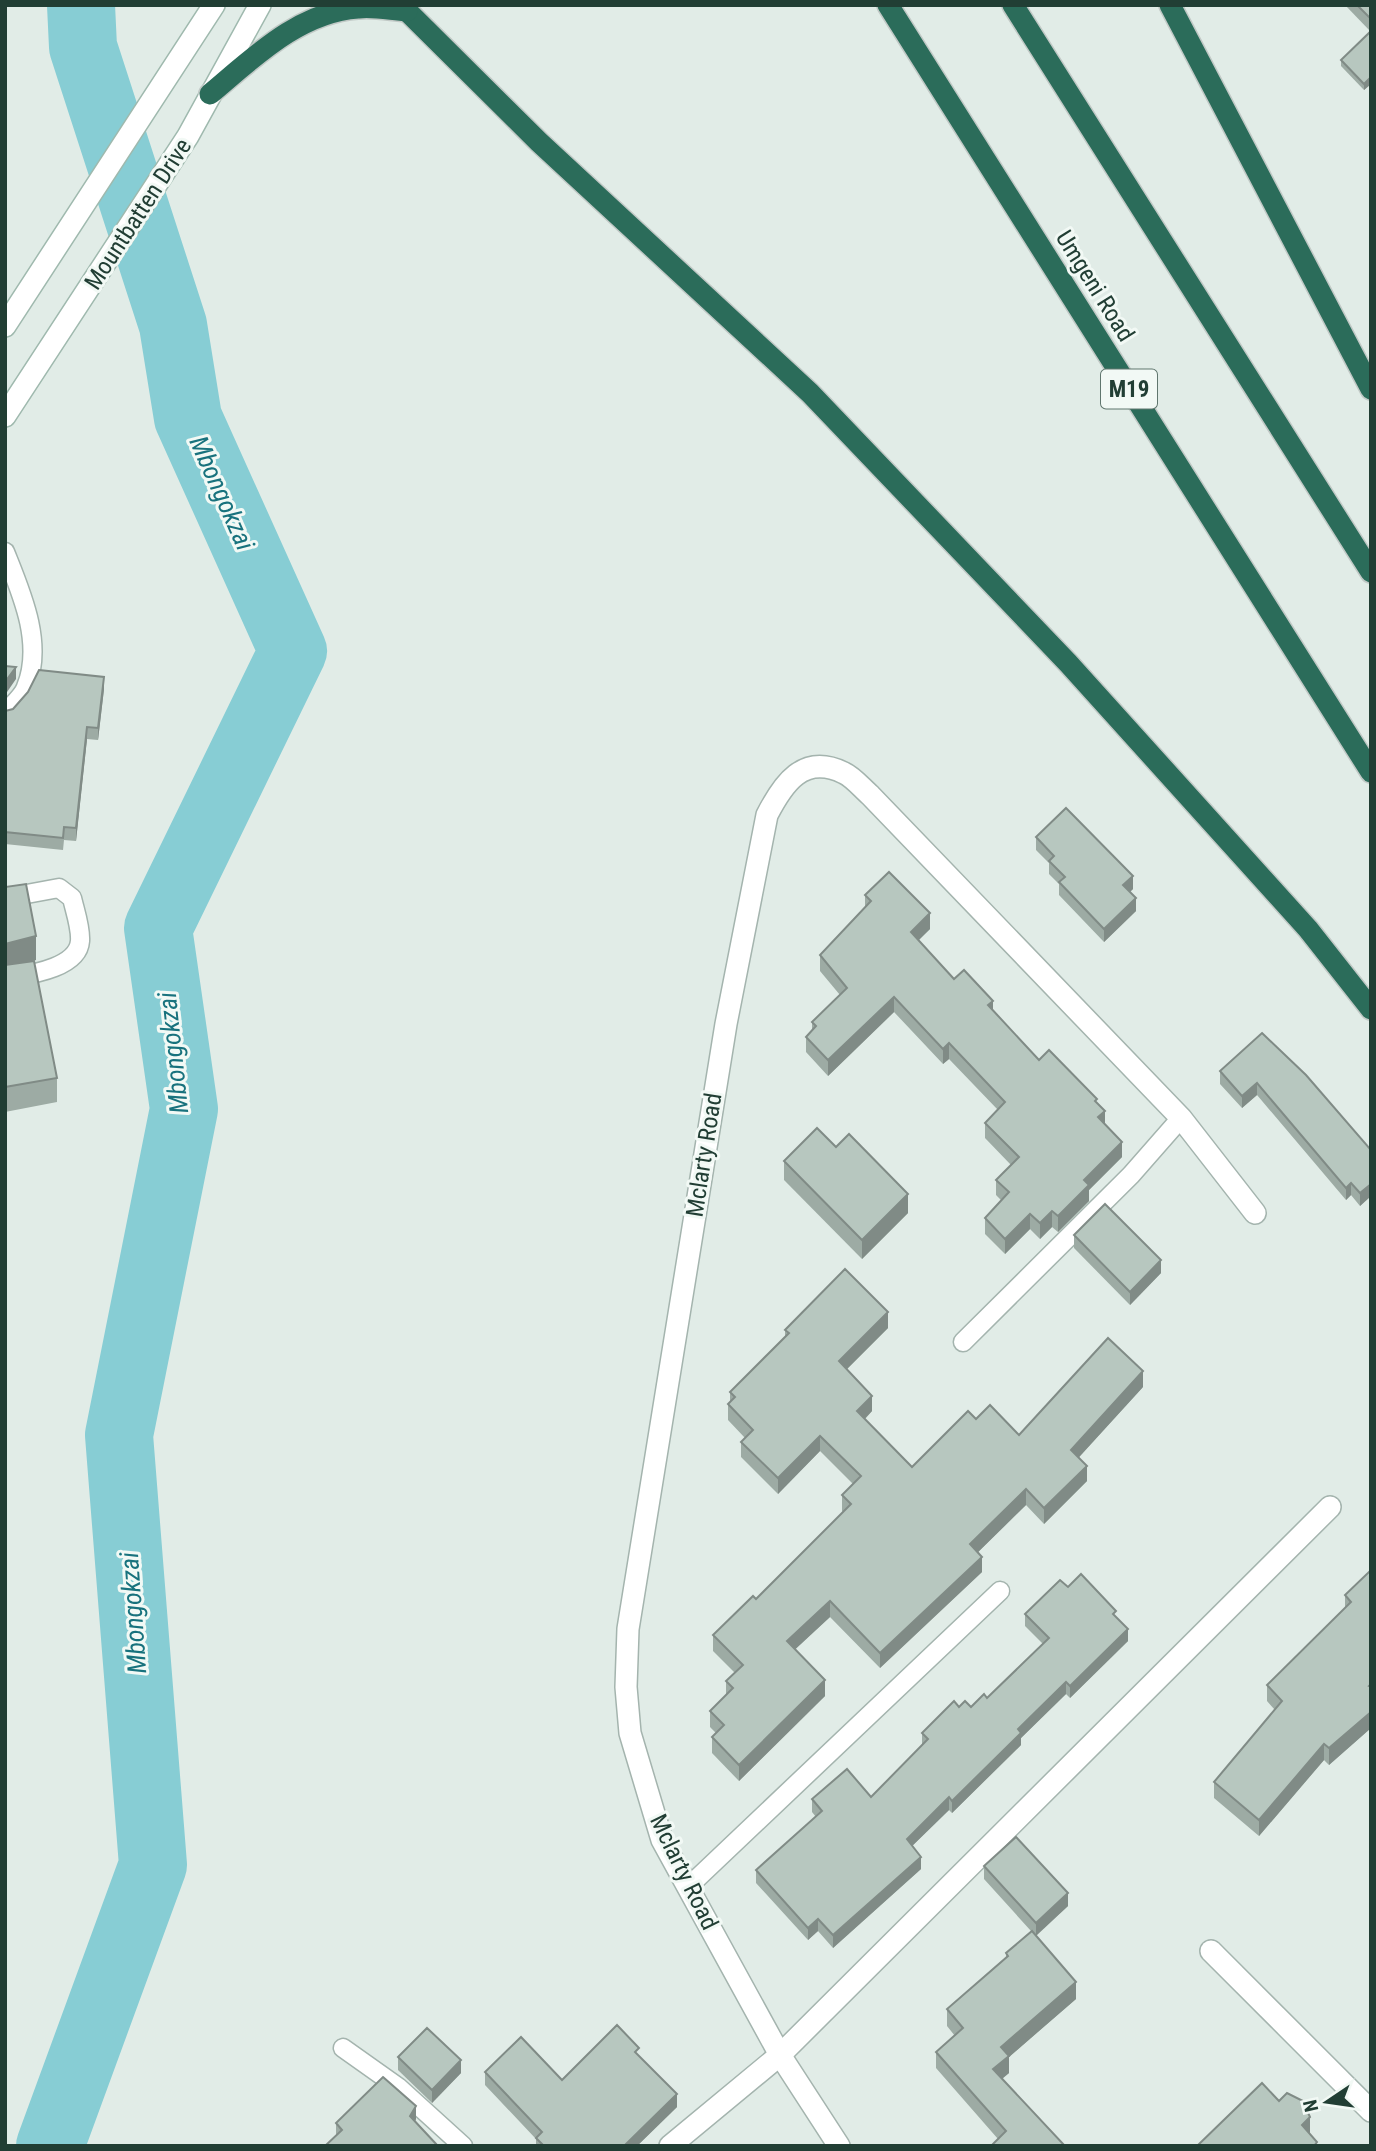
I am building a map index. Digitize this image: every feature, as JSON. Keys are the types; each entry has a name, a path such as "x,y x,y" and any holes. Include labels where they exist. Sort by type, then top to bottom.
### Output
{"highway":[{"name":"Umgeni Road","path":"888,5 1371,772"},
{"path":"1013,5 1371,572"},
{"path":"1170,5 1371,389"},
{"path":"210,94 258,54 307,20 358,8 404,8 539,142 810,393 1068,663 1308,929 1371,1009"}],"street":[{"name":"Mountbatten Drive","path":"5,416 188,136 260,5"},
{"name":"Mountbatten Drive","path":"5,326 211,10"},
{"name":"Mclarty Road","path":"839,2146 780,2055 662,1840 630,1733 626,1687 628,1629 726,1024 767,815 782,786 796,772 819,768 844,773 870,795 1181,1118 1255,1213"},
{"path":"670,2146 780,2055 1330,1507"},
{"path":"1211,1951 1371,2111"}],"lane":[{"path":"5,552 26,605 33,652 26,688 5,713"},
{"path":"5,898 59,888 72,898 80,942 75,955 57,966 5,979"},
{"path":"963,1342 1131,1175 1181,1118"},
{"path":"688,1887 1000,1591"},
{"path":"343,2048 398,2087 463,2146"}],"building":[{"path":"1357,5 1371,5 1371,19"},
{"path":"1370,32 1371,77 1364,84 1341,60"},
{"path":"5,666 16,667 5,682"},
{"path":"39,670 104,677 98,728 87,727 76,828 64,827 63,838 5,832 5,711 13,709 28,692"},
{"path":"1066,808 1133,876 1123,885 1136,898 1104,929 1059,882 1065,877 1049,861 1054,856 1036,837"},
{"path":"889,872 930,913 911,932 954,979 964,970 993,1001 988,1005 1039,1060 1049,1050 1097,1099 1095,1101 1105,1111 1098,1117 1122,1142 1084,1180 1089,1185 1058,1216 1052,1211 1040,1223 1030,1214 1005,1239 985,1218 1009,1192 996,1180 1019,1157 985,1123 1005,1102 949,1043 943,1049 894,997 828,1060 806,1037 816,1026 812,1022 847,988 820,955 871,901 865,895"},
{"path":"26,884 36,936 5,944 5,887"},
{"path":"34,961 57,1078 5,1087 5,965"},
{"path":"1262,1033 1306,1075 1371,1150 1371,1184 1360,1193 1351,1183 1346,1188 1257,1083 1242,1096 1220,1071"},
{"path":"817,1128 836,1147 849,1134 908,1194 862,1240 784,1161"},
{"path":"1105,1204 1161,1260 1130,1292 1074,1235"},
{"path":"845,1269 888,1312 839,1361 872,1396 857,1411 912,1467 968,1411 976,1419 990,1405 1019,1435 1108,1338 1143,1371 1071,1450 1087,1466 1044,1508 1026,1489 970,1544 982,1557 880,1653 830,1601 787,1641 825,1680 739,1765 712,1737 724,1725 710,1711 733,1688 726,1681 743,1665 713,1635 753,1596 756,1599 851,1504 842,1495 861,1476 820,1436 778,1478 741,1442 753,1430 728,1404 735,1397 730,1392 789,1333 785,1330"},
{"path":"1371,1570 1371,1712 1329,1748 1324,1744 1259,1820 1214,1782 1282,1701 1267,1685 1351,1602 1345,1595"},
{"path":"1081,1574 1116,1611 1113,1614 1128,1629 1070,1686 1066,1682 1018,1729 1021,1733 952,1801 949,1797 907,1839 921,1857 833,1935 818,1919 808,1928 756,1870 822,1811 812,1799 847,1769 871,1797 928,1739 922,1733 954,1701 959,1707 965,1701 971,1707 984,1694 987,1698 1049,1638 1025,1614 1060,1580 1068,1587"},
{"path":"1016,1837 1068,1893 1036,1923 984,1866"},
{"path":"1032,1931 1076,1982 1001,2047 1009,2056 993,2069 1065,2146 991,2146 1006,2131 936,2052 963,2028 947,2009 1008,1956 1006,1953"},
{"path":"617,2025 639,2048 635,2052 677,2094 624,2146 544,2146 536,2138 542,2132 485,2072 521,2037 562,2080"},
{"path":"427,2028 461,2060 432,2090 398,2057"},
{"path":"383,2077 416,2106 410,2116 438,2146 325,2146 342,2130 336,2123"},
{"path":"1262,2083 1279,2101 1287,2093 1303,2101 1310,2117 1302,2125 1317,2142 1314,2146 1197,2146"}],"waterway":[{"name":"Mbongokzai","path":"50,2146 153,1865 119,1435 184,1109 158,928 293,651 188,418 173,325 83,47 81,5"}]}
